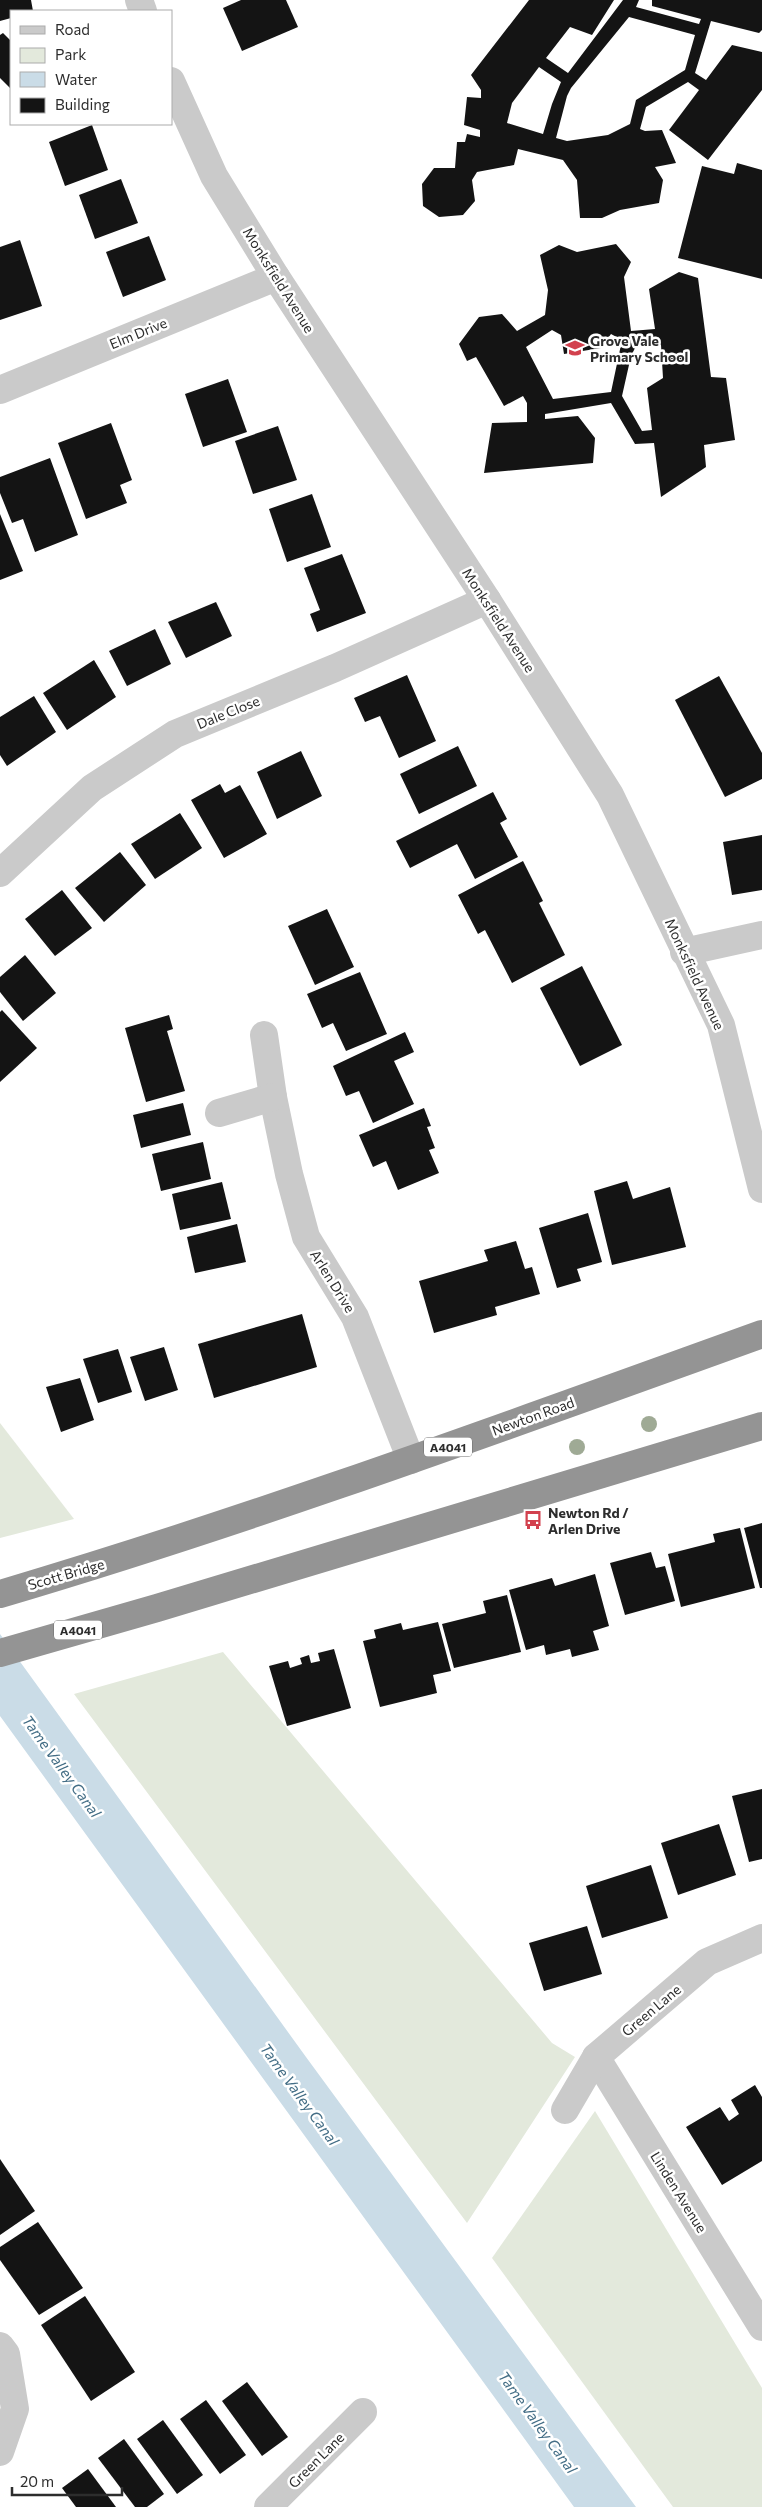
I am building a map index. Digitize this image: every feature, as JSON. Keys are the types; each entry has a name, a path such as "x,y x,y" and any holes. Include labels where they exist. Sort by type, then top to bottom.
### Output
{"highway":[{"name":"Newton Road","path":"133,1555 411,1460 762,1334"},
{"name":"A4041","path":"0,1653 157,1608 762,1426"},
{"name":"Scott Bridge","path":"0,1594 133,1555"}],"street":[{"name":"Monksfield Avenue","path":"172,83 214,176 276,277 610,795 684,952 721,1024 762,1190"},
{"name":"Elm Drive","path":"0,390 276,277"},
{"name":"Dale Close","path":"0,873 92,788 174,734 335,668 486,600"},
{"path":"684,952 762,935"},
{"name":"Arlen Drive","path":"264,1035 273,1097 289,1174 306,1237 355,1317 411,1460"},
{"path":"219,1113 273,1097"},
{"name":"Green Lane","path":"565,2110 596,2057 707,1962 762,1938"},
{"name":"Linden Avenue","path":"596,2057 762,2327"},
{"path":"0,2346 6,2354 15,2409 0,2452"},
{"name":"Green Lane","path":"268,2507 363,2412"}],"green space":[{"path":"0,1423 74,1519 0,1538"},
{"path":"223,1652 552,2043 575,2057 467,2223 74,1694"},
{"path":"595,2111 762,2388 762,2507 673,2507 492,2258"}],"water":[{"name":"Tame Valley Canal","path":"0,1634 306,2057 636,2507 574,2507 0,1716"}],"building":[{"path":"0,0 31,0 33,10 10,10 10,18 0,21"},
{"path":"241,0 286,0 298,27 242,51 223,8"},
{"path":"529,0 614,0 592,35 570,27 546,58 568,73 623,0 639,0 636,7 699,24 701,19 652,6 652,0 762,0 762,30 759,33 711,21 695,73 706,80 732,45 762,52 762,90 708,160 669,130 699,90 688,82 646,107 640,129 645,131 662,130 676,163 655,167 663,180 659,203 620,210 602,218 580,218 577,180 563,160 518,149 514,165 477,172 472,180 475,201 463,215 439,217 423,206 422,184 434,168 455,168 457,142 465,142 467,134 480,137 480,130 464,125 467,97 481,98 481,90 471,75","holes":["629,17 695,35 685,70 636,100 630,124 608,135 567,141 556,138 567,96 571,88","539,67 561,82 543,134 507,123 512,103"]},
{"path":"3,33 10,40 10,88 0,78 0,35"},
{"path":"92,125 108,170 65,186 49,142"},
{"path":"737,163 762,170 762,279 678,258 702,166 734,174"},
{"path":"121,179 138,223 95,239 79,195"},
{"path":"149,236 166,280 123,297 106,252"},
{"path":"20,240 42,306 0,320 0,247"},
{"name":"Grove Vale Primary School","path":"616,244 631,262 624,277 631,331 655,329 649,289 679,272 698,278 711,377 726,378 735,440 704,445 706,467 661,497 654,443 635,444 611,403 545,414 545,419 578,416 595,438 593,463 484,473 492,423 527,422 527,403 523,396 504,406 476,357 467,361 459,344 479,317 502,314 517,331 545,315 548,290 540,255 559,245 577,252","holes":["552,330 561,335 564,354 601,348 611,334 622,340 611,392 553,399 526,347","661,345 663,378 647,388 652,430 642,431 622,396 631,356 636,346"]},
{"path":"228,379 247,432 203,447 185,394"},
{"path":"111,423 132,480 120,485 127,503 86,519 58,443"},
{"path":"278,426 297,480 253,494 235,441"},
{"path":"50,458 78,535 35,552 23,519 12,523 0,493 0,477"},
{"path":"312,494 331,547 287,562 269,509"},
{"path":"0,514 23,571 0,580"},
{"path":"342,554 366,613 317,632 310,614 320,610 304,568"},
{"path":"216,602 232,636 186,658 168,622"},
{"path":"155,629 171,664 127,686 109,651"},
{"path":"94,660 116,697 67,730 43,693"},
{"path":"407,675 436,741 399,758 380,716 365,722 354,698"},
{"path":"719,676 762,753 762,779 725,797 675,700"},
{"path":"34,696 56,732 7,766 0,755 0,717"},
{"path":"458,746 477,786 419,814 400,774"},
{"path":"301,751 322,796 277,819 257,772"},
{"path":"220,784 225,793 240,785 267,834 224,858 191,800"},
{"path":"493,792 507,819 500,823 518,857 475,879 457,844 410,868 396,841"},
{"path":"180,813 202,848 155,879 131,844"},
{"path":"762,835 762,890 732,895 723,842"},
{"path":"120,852 146,885 104,922 75,888"},
{"path":"523,861 543,901 539,903 565,955 512,983 485,930 478,934 458,895"},
{"path":"62,890 92,928 55,956 25,919"},
{"path":"327,909 354,967 315,985 288,926"},
{"path":"25,955 56,993 23,1021 0,992 0,977"},
{"path":"582,966 622,1045 580,1066 540,988"},
{"path":"360,972 387,1034 346,1051 333,1023 322,1028 307,994"},
{"path":"2,1010 37,1048 0,1082 0,1012"},
{"path":"169,1015 173,1029 167,1031 185,1091 146,1102 125,1028"},
{"path":"405,1032 414,1052 394,1061 414,1104 373,1123 359,1091 346,1096 333,1066"},
{"path":"183,1103 191,1135 141,1148 133,1115"},
{"path":"424,1108 431,1126 427,1127 435,1148 429,1150 439,1173 398,1190 386,1161 373,1167 359,1135"},
{"path":"203,1142 211,1179 161,1191 152,1154"},
{"path":"627,1181 633,1199 670,1187 686,1247 612,1265 594,1191"},
{"path":"222,1182 231,1219 180,1230 172,1194"},
{"path":"588,1213 602,1262 577,1269 581,1281 557,1288 539,1228"},
{"path":"237,1224 246,1262 195,1273 187,1237"},
{"path":"516,1241 525,1269 532,1267 540,1294 495,1307 497,1315 434,1333 419,1281 488,1261 484,1250"},
{"path":"302,1314 317,1367 214,1398 198,1344"},
{"path":"164,1347 178,1390 145,1401 130,1357"},
{"path":"118,1349 132,1392 98,1403 83,1359"},
{"path":"80,1378 94,1420 61,1432 46,1387"},
{"path":"762,1523 762,1588 760,1588 744,1528"},
{"path":"740,1528 755,1588 681,1607 668,1554 715,1542 713,1534"},
{"path":"651,1552 656,1568 665,1566 675,1601 625,1615 610,1563"},
{"path":"595,1574 609,1626 593,1631 599,1650 572,1657 570,1649 546,1655 544,1645 526,1650 509,1590 552,1578 555,1586"},
{"path":"507,1595 521,1652 454,1668 442,1624 486,1613 483,1601"},
{"path":"438,1622 451,1671 433,1675 437,1693 380,1707 363,1641 376,1638 374,1630 401,1623 403,1630"},
{"path":"334,1649 351,1708 287,1726 269,1666 288,1661 290,1668 302,1664 300,1658 309,1655 311,1663 320,1661 318,1653"},
{"path":"762,1789 762,1859 749,1862 732,1796"},
{"path":"719,1824 736,1875 678,1895 661,1843"},
{"path":"651,1865 668,1918 602,1938 586,1886"},
{"path":"587,1926 602,1974 544,1991 529,1943"},
{"path":"755,2085 762,2097 762,2161 722,2185 686,2127 720,2107 729,2121 739,2114 731,2100"},
{"path":"0,2159 35,2211 0,2235"},
{"path":"38,2222 83,2288 39,2315 0,2260 0,2247"},
{"path":"85,2296 135,2372 91,2401 41,2325"},
{"path":"247,2382 288,2437 262,2456 222,2401"},
{"path":"206,2400 246,2455 220,2474 180,2419"},
{"path":"163,2420 203,2475 177,2494 137,2439"},
{"path":"124,2439 164,2494 147,2507 135,2507 98,2458"},
{"path":"88,2469 116,2507 76,2507 62,2488"}],"place":[{"name":"Grove Vale Primary School","path":"575,348"},
{"name":"Newton Rd / Arlen Drive","path":"533,1520"}]}
